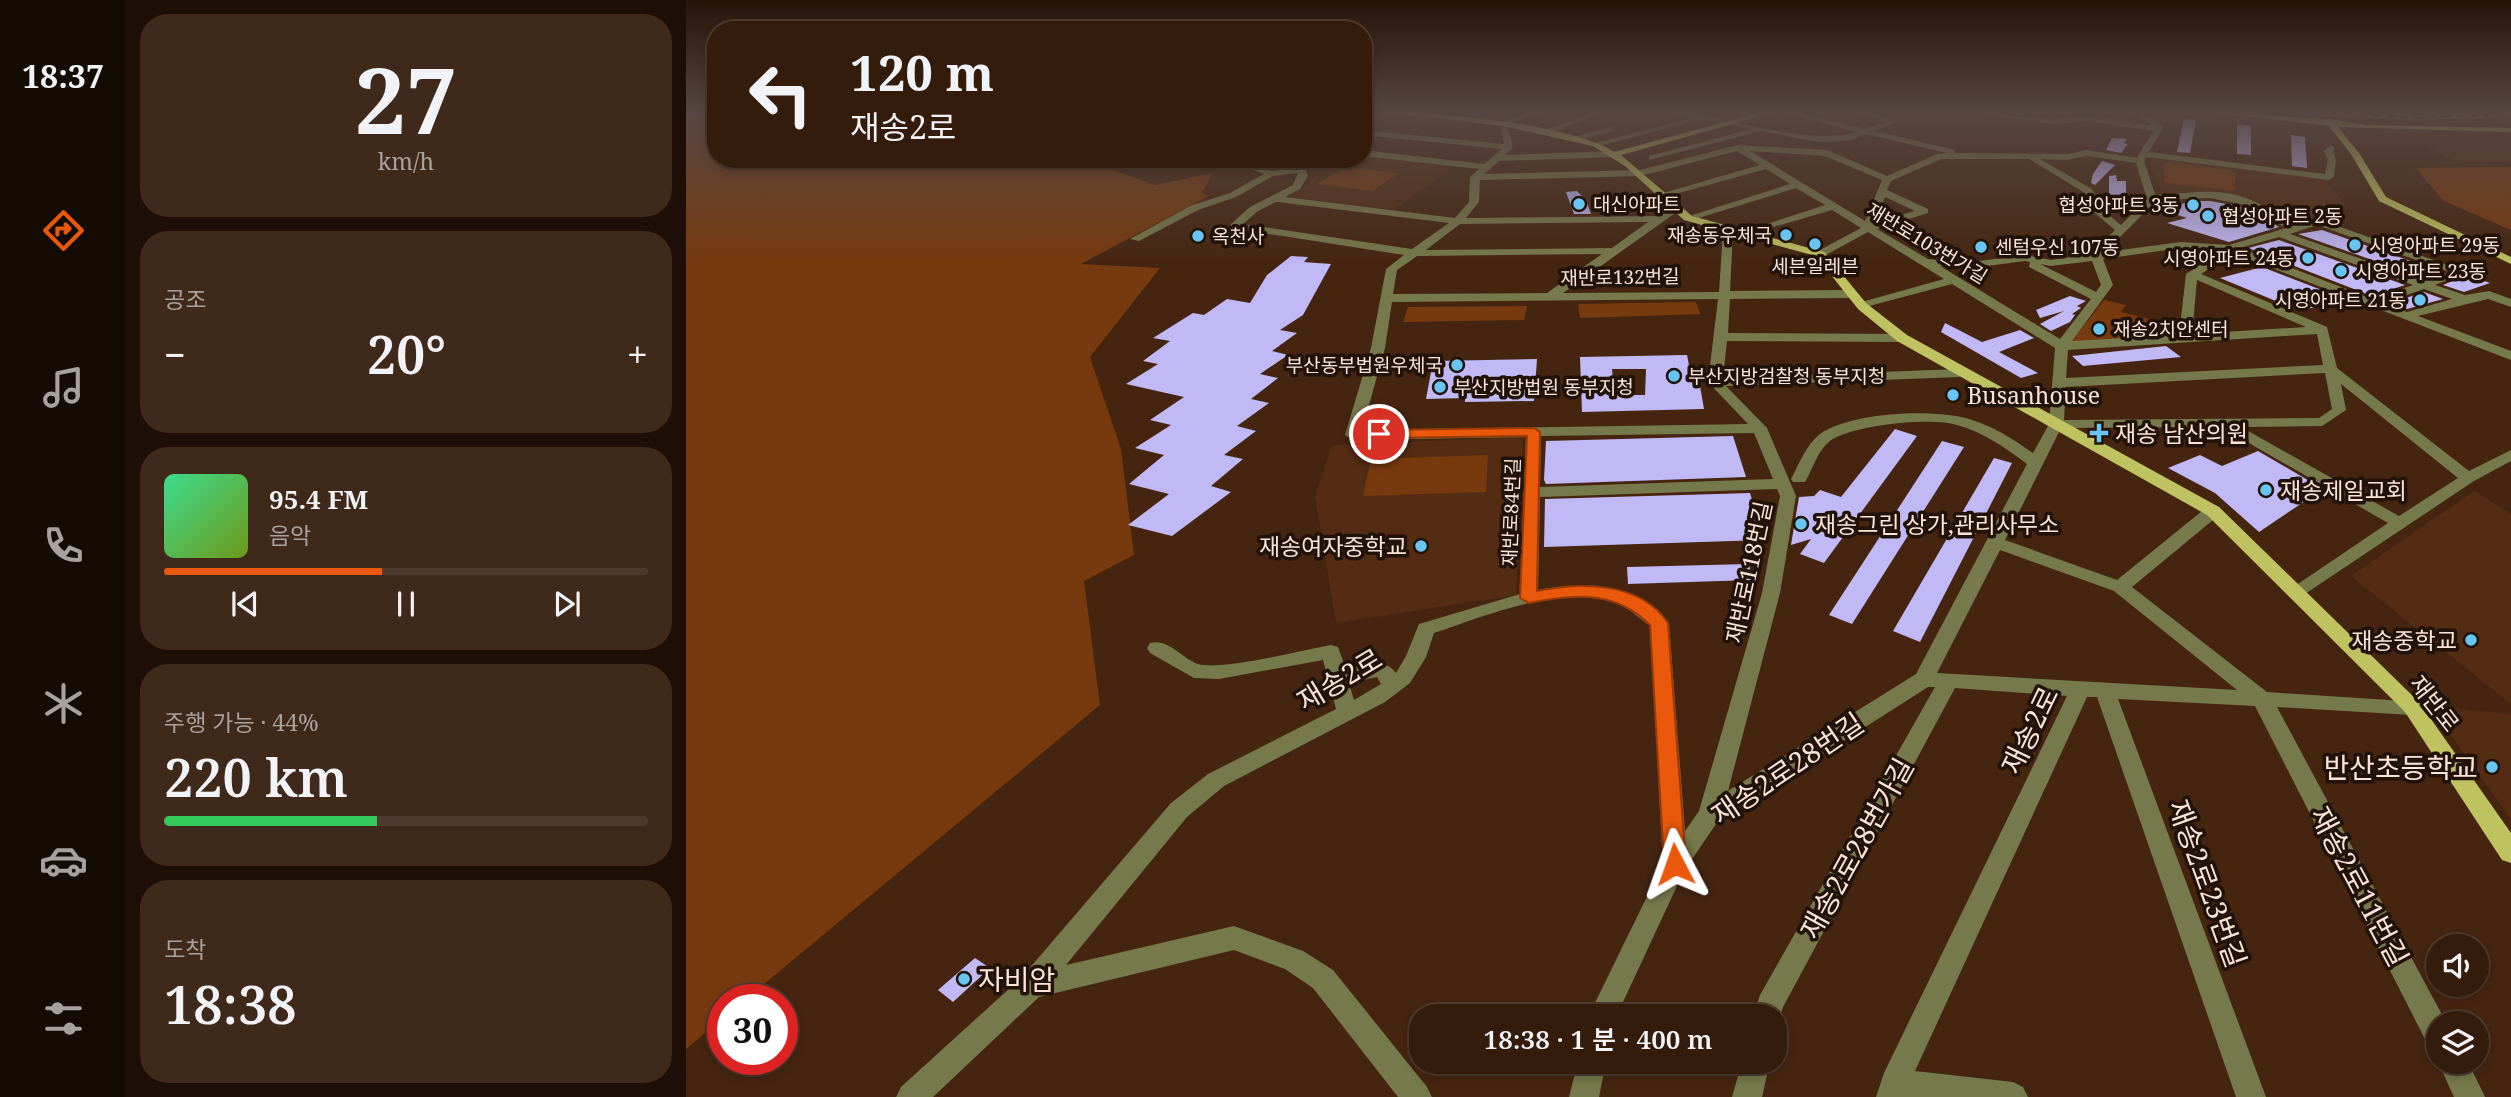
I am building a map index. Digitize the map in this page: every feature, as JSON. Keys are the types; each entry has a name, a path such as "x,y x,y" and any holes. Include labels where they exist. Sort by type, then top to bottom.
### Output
{"main road":[{"path":"1627,163 1674,209 1688,218 1735,233 1820,254"},
{"path":"2353,163 2382,199 2511,261"},
{"name":"재반로","path":"1820,254 1857,300 1902,338 1959,373 2213,511 2412,707 2511,853"}],"street":[{"path":"1453,163 1486,167"},
{"path":"1475,177 1490,163"},
{"path":"1634,169 1652,163"},
{"path":"1475,177 1634,169 1663,163"},
{"name":"재반로103번가길","path":"1763,163 2062,346"},
{"path":"1851,163 1887,179"},
{"path":"1868,228 1887,179 1921,163"},
{"path":"2039,163 2089,191 2091,197 2085,201 2121,230"},
{"path":"2096,255 2149,206 2151,197 2142,163"},
{"path":"2192,163 2329,177 2331,163"},
{"path":"1661,195 1768,166"},
{"path":"1256,168 1271,174"},
{"path":"1135,239 1194,208 1234,195 1271,174 1289,168"},
{"path":"1302,168 1303,176 1297,187 1254,209 1235,226 1414,253 1614,251"},
{"name":"재반로84번길","path":"1475,177 1474,202 1458,221 1392,269 1388,298 1353,435 1534,432 1529,598"},
{"path":"1688,218 1798,184"},
{"path":"1820,254 1868,228 1924,211 1881,191"},
{"path":"2151,197 2218,195 2244,200 2258,205 2294,229"},
{"path":"1278,198 1458,221 1660,219"},
{"path":"1833,206 1735,233 1723,293 1724,337 1715,382 1959,373"},
{"path":"1552,295 1674,209"},
{"path":"2192,274 2229,251 2229,248 2317,222 2461,272 2371,303"},
{"path":"2278,233 2464,299"},
{"path":"1924,261 1964,266 2025,258 2051,263 2181,245 2229,248 2511,356"},
{"path":"2080,689 1924,679 2056,424 2062,346 2107,285 2096,255"},
{"path":"2025,258 2034,267 2099,298"},
{"path":"2192,274 2323,330"},
{"path":"2185,338 2192,274"},
{"name":"재반로132번길","path":"1388,298 1723,293 1857,300 1954,280"},
{"path":"2406,316 2464,299 2489,295 2511,303"},
{"path":"2062,346 2323,330"},
{"name":"재반로","path":"2056,424 2225,425 2322,422 2332,418 2339,410 2323,330"},
{"path":"1724,337 1902,338"},
{"path":"2058,383 2330,369 2468,478"},
{"name":"재반로118번길","path":"1710,814 1771,593 1791,481 1760,428 1715,382"},
{"path":"1534,492 1791,481 1822,440 1838,429 1857,424 1952,419 1966,422 2003,438 2036,463"},
{"path":"2225,425 2402,524"},
{"path":"1534,432 1760,428"},
{"path":"2295,592 2468,478 2511,456"},
{"path":"2120,587 2213,511"},
{"path":"1995,542 2120,587 2262,699"},
{"name":"재송2로","path":"911,1097 1032,986 1179,810 1216,780 1378,697 1403,678 1416,657 1426,629 1529,598 1565,591 1596,590 1628,601 1646,611 1659,623 1675,864"},
{"path":"1157,648 1194,671 1219,672 1331,652 1347,713"},
{"path":"1338,678 1382,669 1393,685"},
{"name":"재송2로28번길","path":"1608,1004 1675,864 1710,814 1924,679"},
{"name":"재송2로28번가길","path":"1770,1004 1948,680"},
{"name":"재송2로","path":"1892,1090 2080,689 2412,707"},
{"name":"재송2로23번길","path":"2105,691 2251,1097"},
{"name":"재송2로11번길","path":"2262,699 2426,1012"},
{"path":"1032,986 1234,938 1294,960 1323,979 1417,1097"},
{"path":"1584,1097 1589,1074"},
{"path":"1747,1097 1753,1074"},
{"path":"2458,1074 2470,1097"},
{"path":"1892,1090 2013,1097"}],"shaded area":[{"path":"686,163 707,163 707,168 1108,168 1155,185 1213,173 1202,193 1208,196 1081,264 1160,268 1090,357 1121,449 1134,555 1084,581 1100,705 764,984 707,984 707,1031 686,1049"},
{"path":"1372,163 1454,166 1394,210 1288,197 1310,183 1309,168 1372,168"},
{"path":"2150,163 2195,163 2322,178 2346,204 2295,223 2268,206 2250,199 2216,193 2164,196"},
{"path":"2163,163 2229,170 2236,174 2234,191 2165,183"},
{"path":"2511,167 2511,230 2444,201 2415,168"},
{"path":"1343,168 1399,173 1372,191 1317,184"},
{"path":"2104,300 2126,305 2121,312 2181,327 2180,336 2070,343"},
{"path":"1696,302 1700,314 1580,318 1578,304"},
{"path":"1527,306 1524,320 1403,322 1408,307"},
{"name":"재송여자중학교","path":"1523,437 1516,595 1336,623 1315,497 1332,445"},
{"path":"1488,455 1486,492 1363,496 1371,459"},
{"name":"재송중학교","path":"2474,491 2511,514 2511,704 2351,576"},
{"name":"반산초등학교","path":"2430,706 2511,714 2511,819"}],"building":[{"path":"2100,163 2115,165 2095,185 2091,183"},
{"path":"2292,163 2307,163 2307,168 2292,166"},
{"path":"2116,175 2117,181 2126,181 2126,200 2122,200 2121,210 2109,208 2109,176"},
{"name":"대신아파트","path":"1577,191 1586,200 1591,214 1574,214 1566,192"},
{"path":"2194,201 2244,207 2279,227 2229,242 2167,223 2187,218 2160,209"},
{"path":"2322,230 2442,272 2424,278 2298,234"},
{"path":"2279,240 2405,285 2372,296 2248,248"},
{"path":"1291,256 1308,257 1304,262 1331,264 1303,315 1280,330 1297,333 1272,351 1288,355 1260,374 1278,378 1251,399 1269,403 1237,426 1256,431 1224,455 1243,459 1211,486 1231,492 1172,536 1128,525 1169,494 1129,484 1164,455 1135,448 1171,425 1150,420 1184,397 1126,384 1158,364 1143,361 1170,341 1153,338 1193,313 1204,315 1227,299 1250,303 1267,275"},
{"path":"2262,267 2345,299 2300,311 2220,278"},
{"path":"2467,275 2490,283 2464,292 2443,285"},
{"name":"시영아파트 21동","path":"2424,292 2443,299 2407,309 2391,303"},
{"path":"2070,296 2086,301 2077,306 2081,308 2072,314 2075,315 2070,322 2051,331 2040,324 2064,311 2040,318 2036,310"},
{"path":"1945,323 1982,342 2020,330 2034,338 1999,352 2038,373 2021,378 1941,332"},
{"path":"2166,346 2181,357 2083,366 2072,356"},
{"path":"1687,355 1693,386 1700,386 1704,409 1582,412 1580,357","holes":["1612,369 1646,369 1645,395 1614,395"]},
{"path":"1537,359 1534,401 1465,402 1465,398 1426,399 1433,361"},
{"path":"1895,429 1917,436 1824,563 1800,554 1811,539 1791,545 1799,497 1814,496 1820,490 1841,497"},
{"path":"1733,436 1746,477 1546,484 1544,480 1546,441"},
{"path":"1942,441 1964,447 1852,624 1829,615"},
{"name":"재송제일교회","path":"2258,451 2323,489 2259,532 2215,493 2168,468 2200,455 2222,466"},
{"path":"1994,458 2012,463 1920,642 1893,631"},
{"path":"1750,493 1764,540 1544,547 1545,499"},
{"path":"1749,564 1752,580 1628,584 1627,567"},
{"name":"자비암","path":"975,958 990,968 953,1002 938,990"}],"place":[{"name":"대신아파트","path":"1579,204"},
{"name":"협성아파트 3동","path":"2193,205"},
{"name":"협성아파트 2동","path":"2208,216"},
{"name":"재송동우체국","path":"1786,235"},
{"name":"옥천사","path":"1198,236"},
{"name":"세븐일레븐","path":"1815,244"},
{"name":"시영아파트 29동","path":"2355,245"},
{"name":"센텀우신 107동","path":"1981,247"},
{"name":"시영아파트 24동","path":"2308,258"},
{"name":"시영아파트 23동","path":"2341,271"},
{"name":"시영아파트 21동","path":"2420,300"},
{"name":"재송2치안센터","path":"2099,329"},
{"name":"부산동부법원우체국","path":"1457,365"},
{"name":"부산지방검찰청 동부지청","path":"1674,376"},
{"name":"부산지방법원 동부지청","path":"1440,387"},
{"name":"Busanhouse","path":"1953,395"},
{"name":"재송 남산의원","path":"2099,433"},
{"name":"재송제일교회","path":"2266,490"},
{"name":"재송그린 상가,관리사무소","path":"1801,524"},
{"name":"재송여자중학교","path":"1421,546"},
{"name":"재송중학교","path":"2471,640"},
{"name":"반산초등학교","path":"2492,767"},
{"name":"자비암","path":"964,979"}],"route":[{"path":"1379,434 1534,432 1529,598 1565,591 1596,590 1620,597 1646,611 1659,623 1675,864"}]}
